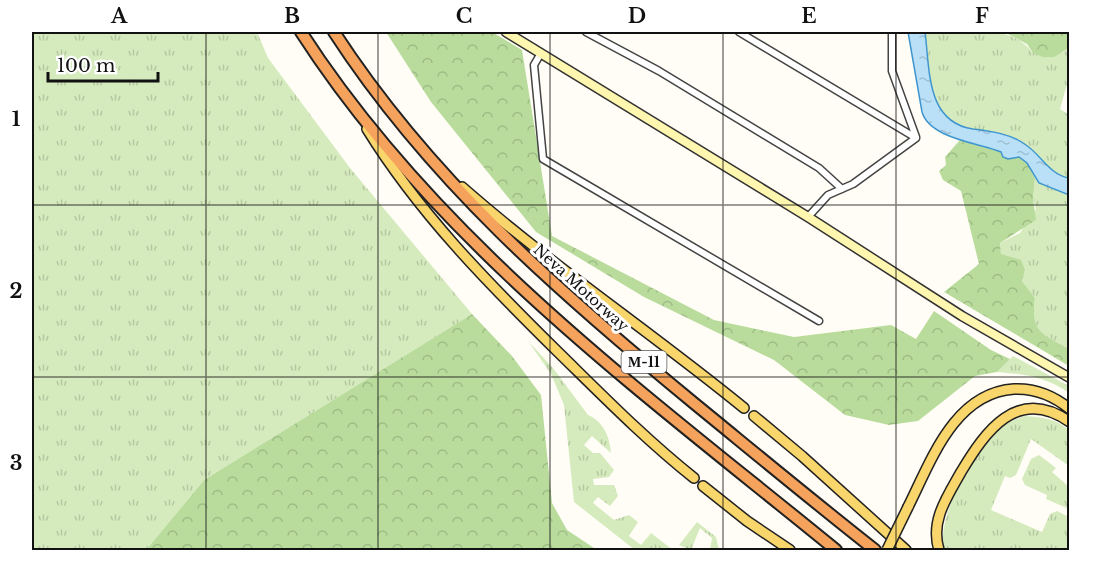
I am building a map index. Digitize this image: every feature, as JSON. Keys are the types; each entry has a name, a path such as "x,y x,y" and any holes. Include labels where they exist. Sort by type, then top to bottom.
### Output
{"highway":[{"name":"М-11","path":"301,32 357,111 426,193 491,261 605,360 836,550"},
{"name":"Neva Motorway","path":"334,32 429,158 504,240 570,299 874,550"}],"main road":[{"name":"М-11","path":"357,111 392,170 483,278 652,444 694,478"},
{"name":"М-11","path":"429,158 524,240 692,366 744,408"},
{"path":"886,550 952,424 981,397 1008,389 1030,389 1046,394 1070,409"},
{"path":"939,550 936,530 945,499 990,428 1014,413 1027,410 1055,414 1070,422"},
{"path":"754,416 906,550"},
{"path":"703,486 747,522 790,550"}],"street":[{"path":"506,32 518,35 541,53 808,217 962,316 1070,378"},
{"path":"586,32 659,71 819,168 842,189"},
{"path":"739,32 916,138"},
{"path":"892,32 892,71 916,138"},
{"path":"541,53 534,65 543,159 819,321"},
{"path":"808,217 828,195 842,189 916,138"}],"green space":[{"path":"983,30 998,32 1023,43 1033,53 1064,52 1069,48 1069,77 1060,109 1069,115 1069,178 1056,173 1020,141 957,124 946,116 933,92 925,32"},
{"path":"32,32 257,32 268,58 350,168 472,314 204,480 146,550 32,550"},
{"path":"386,32 492,32 522,50 552,236 714,320 794,337 891,325 916,339 934,311 991,350 1010,359 997,372 975,376 918,421 889,425 845,415 774,360 644,297 536,232 431,102"},
{"path":"1004,32 1069,32 1069,48 1054,57 1043,57 1033,53 1027,44"},
{"path":"960,140 1019,157 1027,163 1035,178 1033,199 1036,220 1000,243 1001,254 1021,260 1025,270 1022,281 1035,298 1034,310 1037,326 1046,336 1069,349 1069,366 944,292 979,264 961,191 943,180 939,171 946,165 945,157"},
{"path":"1035,178 1039,183 1069,195 1069,349 1046,336 1037,326 1034,310 1035,298 1022,281 1025,270 1001,255 1000,243 1020,233 1036,209 1033,199"},
{"path":"472,314 512,356 541,395 552,503 567,530 597,550 146,550 204,480"},
{"path":"528,341 553,368 588,415 602,425 607,436 611,453 592,436 584,445 593,453 600,453 614,470 609,477 593,479 594,485 614,485 618,496 610,506 598,497 593,503 614,520 629,515 638,522 629,536 641,545 651,533 673,550 635,550 574,502 564,405 551,374"},
{"path":"1013,356 1069,386 1069,393 1052,383 1035,377 997,372"},
{"path":"1025,416 1049,419 1069,430 1069,466 1031,439 1016,475 1010,478 1005,476 991,510 1042,532 1050,514 1057,511 1069,517 1069,550 944,550 945,522 965,472 996,431 1007,423"},
{"path":"1039,455 1056,468 1052,472 1069,485 1069,509 1046,499 1047,495 1025,485 1022,479 1031,459"},
{"path":"697,522 716,537 719,550 710,550 712,538 700,528 691,550 679,545"}],"water":[{"path":"908,32 925,32 933,92 946,116 958,124 1020,141 1056,173 1069,178 1069,195 1039,183 1027,163 1019,157 1008,159 1003,157 1001,152 945,134 927,121 922,112"}]}
